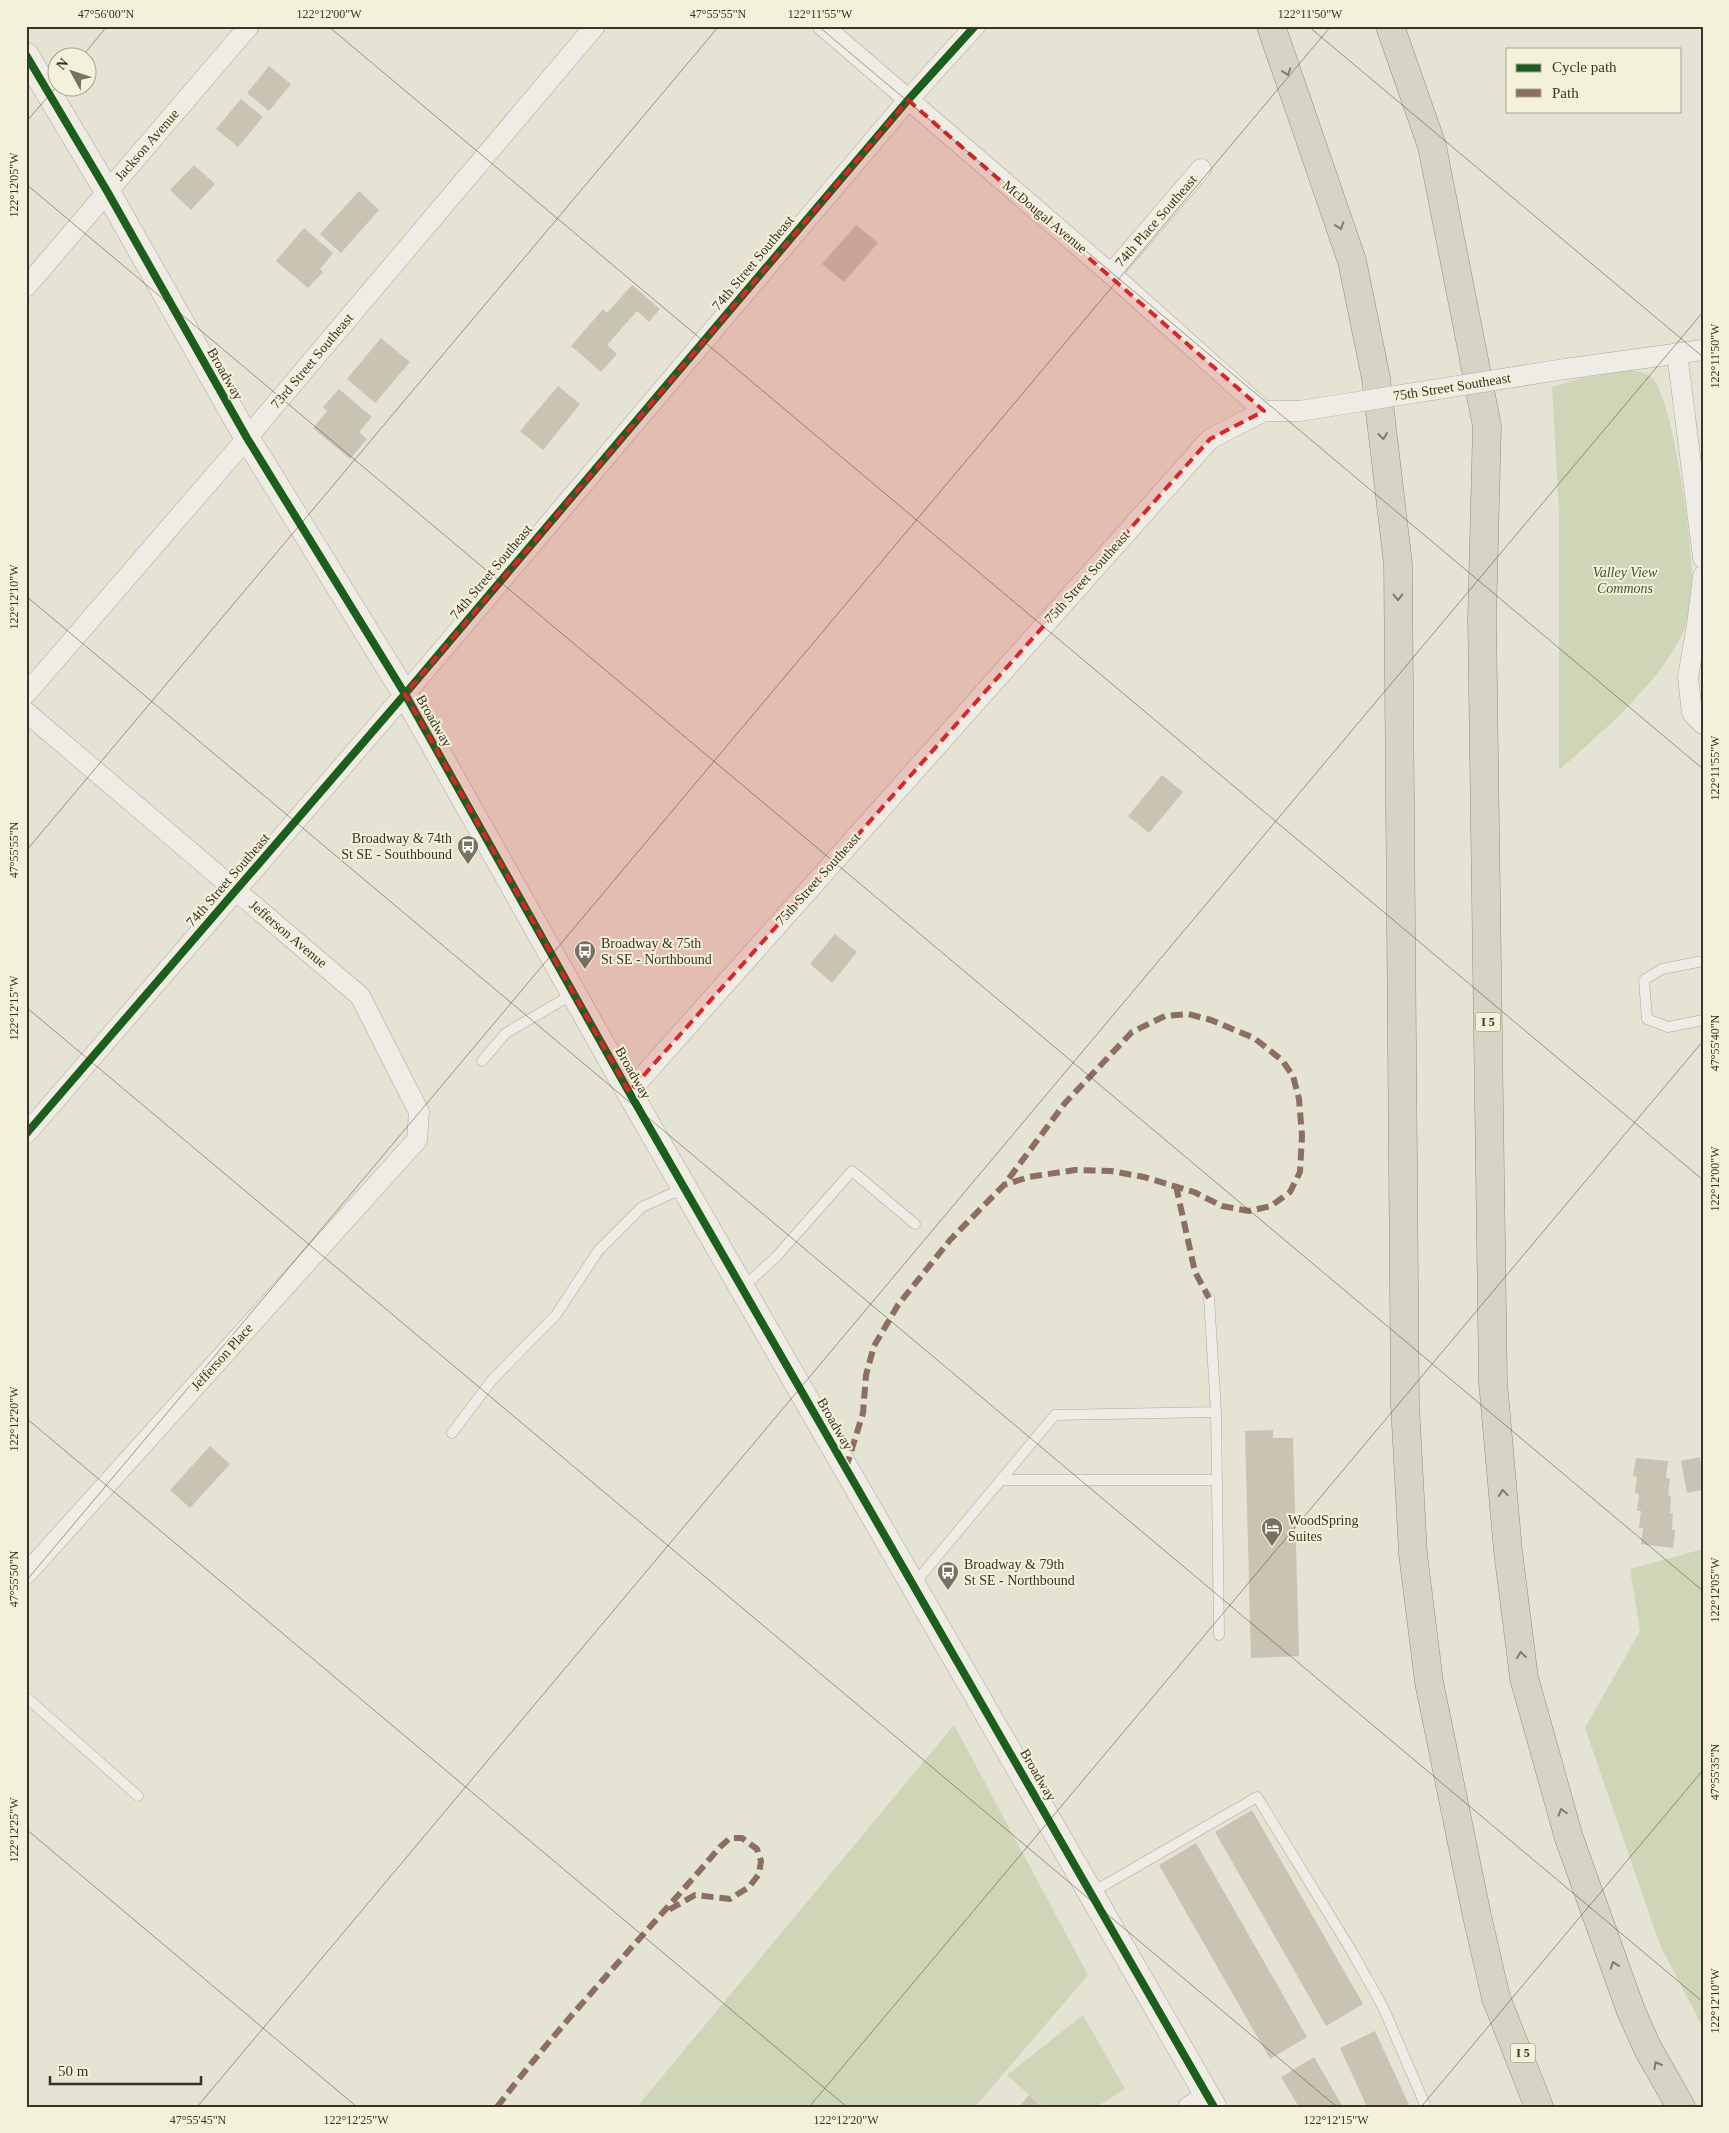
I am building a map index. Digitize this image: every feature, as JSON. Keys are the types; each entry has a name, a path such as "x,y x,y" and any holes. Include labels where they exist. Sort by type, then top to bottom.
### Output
{"highway":[{"name":"I 5","path":"1270,26 1352,261 1376,378 1398,564 1405,1405 1413,1554 1430,1691 1476,1916 1496,1998 1549,2107"},
{"name":"I 5","path":"1390,26 1432,146 1487,426 1482,618 1492,1382 1508,1551 1524,1678 1569,1838 1631,2011 1648,2049 1681,2107"},
{"path":"1496,1998 1539,2107"}],"street":[{"name":"Jackson Avenue","path":"26,287 249,26"},
{"name":"73rd Street Southeast","path":"26,694 247,438 595,26"},
{"name":"McDougal Avenue","path":"822,26 1111,274 1264,411"},
{"name":"74th Street Southeast","path":"26,1134 405,694 908,100 974,26"},
{"name":"Broadway","path":"29,70 107,191 247,438 405,694 629,1092 1091,1893 1203,2103"},
{"name":"74th Place Southeast","path":"1111,274 1201,169"},
{"name":"75th Street Southeast","path":"629,1092 1210,440 1264,411 1300,411 1566,369 1703,350"},
{"path":"1677,353 1703,558"},
{"path":"1703,576 1698,625 1688,677 1692,713 1703,724"},
{"name":"Jefferson Avenue","path":"26,712 360,996 419,1112 417,1140"},
{"name":"Jefferson Place","path":"26,1574 417,1140"}],"lane":[{"path":"1703,961 1662,969 1644,980 1647,1019 1668,1027 1703,1020"},
{"path":"482,1062 506,1033 574,994"},
{"path":"742,1288 776,1257 852,1170 915,1224"},
{"path":"452,1433 492,1380 556,1314 598,1251 642,1207 684,1188"},
{"path":"1209,1298 1216,1412 1219,1635"},
{"path":"914,1585 1055,1415 1216,1412"},
{"path":"1001,1480 1217,1480"},
{"path":"26,1697 138,1796"},
{"path":"1091,1893 1258,1798 1351,1950 1383,2007 1426,2107"}],"highlighted area":[{"path":"908,100 1264,411 1210,439 629,1092 405,694"}],"green space":[{"name":"Valley View Commons","path":"1631,370 1652,378 1660,392 1668,414 1675,444 1686,510 1691,567 1692,585 1688,617 1685,629 1672,653 1644,690 1559,770 1559,512 1552,387 1583,378"},
{"path":"1703,1549 1703,2028 1660,1945 1585,1728 1640,1631 1630,1569"},
{"path":"954,1725 1088,1975 975,2107 637,2107"},
{"path":"1083,2015 1125,2089 1096,2107 1043,2107 1007,2075"}],"building":[{"path":"269,66 291,84 269,111 247,93"},
{"path":"241,99 263,117 238,147 216,129"},
{"path":"194,165 215,184 191,210 170,190"},
{"path":"359,191 379,210 341,253 320,234"},
{"path":"856,225 878,243 844,282 822,264"},
{"path":"304,228 333,253 320,269 323,272 308,288 276,261"},
{"path":"632,285 660,309 649,322 637,311 607,345 617,354 601,372 571,346 603,309 607,313"},
{"path":"381,338 410,362 375,403 347,379"},
{"path":"558,386 580,404 543,450 520,431"},
{"path":"339,389 372,417 359,432 367,439 350,459 313,428 327,411 323,407"},
{"path":"1162,775 1183,792 1149,833 1128,816"},
{"path":"835,934 857,952 832,983 810,964"},
{"name":"WoodSpring Suites","path":"1273,1430 1273,1438 1293,1438 1299,1656 1251,1658 1245,1431"},
{"path":"210,1446 230,1464 190,1508 170,1490"},
{"path":"1700,1457 1700,1461 1703,1461 1703,1490 1687,1493 1681,1461"},
{"path":"1636,1458 1668,1461 1666,1478 1670,1479 1668,1495 1671,1496 1670,1513 1673,1513 1672,1530 1675,1530 1673,1548 1641,1544 1643,1528 1639,1528 1641,1511 1637,1511 1639,1494 1635,1493 1637,1477 1633,1476"},
{"path":"1252,1810 1363,2004 1326,2026 1215,1832"},
{"path":"1196,1843 1307,2037 1270,2059 1159,1865"},
{"path":"1375,2031 1410,2107 1367,2107 1340,2048"},
{"path":"1314,2057 1343,2107 1299,2107 1281,2077"},
{"path":"1029,2095 1042,2107 1019,2107"}],"marked path":[{"path":"846,1468 863,1413 866,1375 874,1346 898,1305 950,1240 1004,1185 1065,1103 1132,1032 1165,1016 1188,1014 1211,1020 1254,1038 1282,1060 1293,1076 1299,1099 1302,1136 1300,1172 1290,1192 1271,1206 1249,1211 1222,1206 1194,1192 1144,1177 1111,1171 1075,1170 1029,1177 1004,1185"},
{"path":"1176,1186 1195,1272 1209,1298"},
{"path":"497,2107 578,2008 720,1847 730,1838 742,1838 757,1849 761,1861 759,1874 749,1887 730,1899 695,1895 665,1912"}],"cycle path":[{"path":"26,1134 405,694 908,100 975,26"},
{"path":"26,55 107,191 247,438 405,694 629,1092 1214,2107"}],"place":[{"name":"Broadway & 74th St SE - Southbound","path":"468,865"},
{"name":"Broadway & 75th St SE - Northbound","path":"585,970"},
{"name":"WoodSpring Suites","path":"1272,1547"},
{"name":"Broadway & 79th St SE - Northbound","path":"948,1591"}]}
